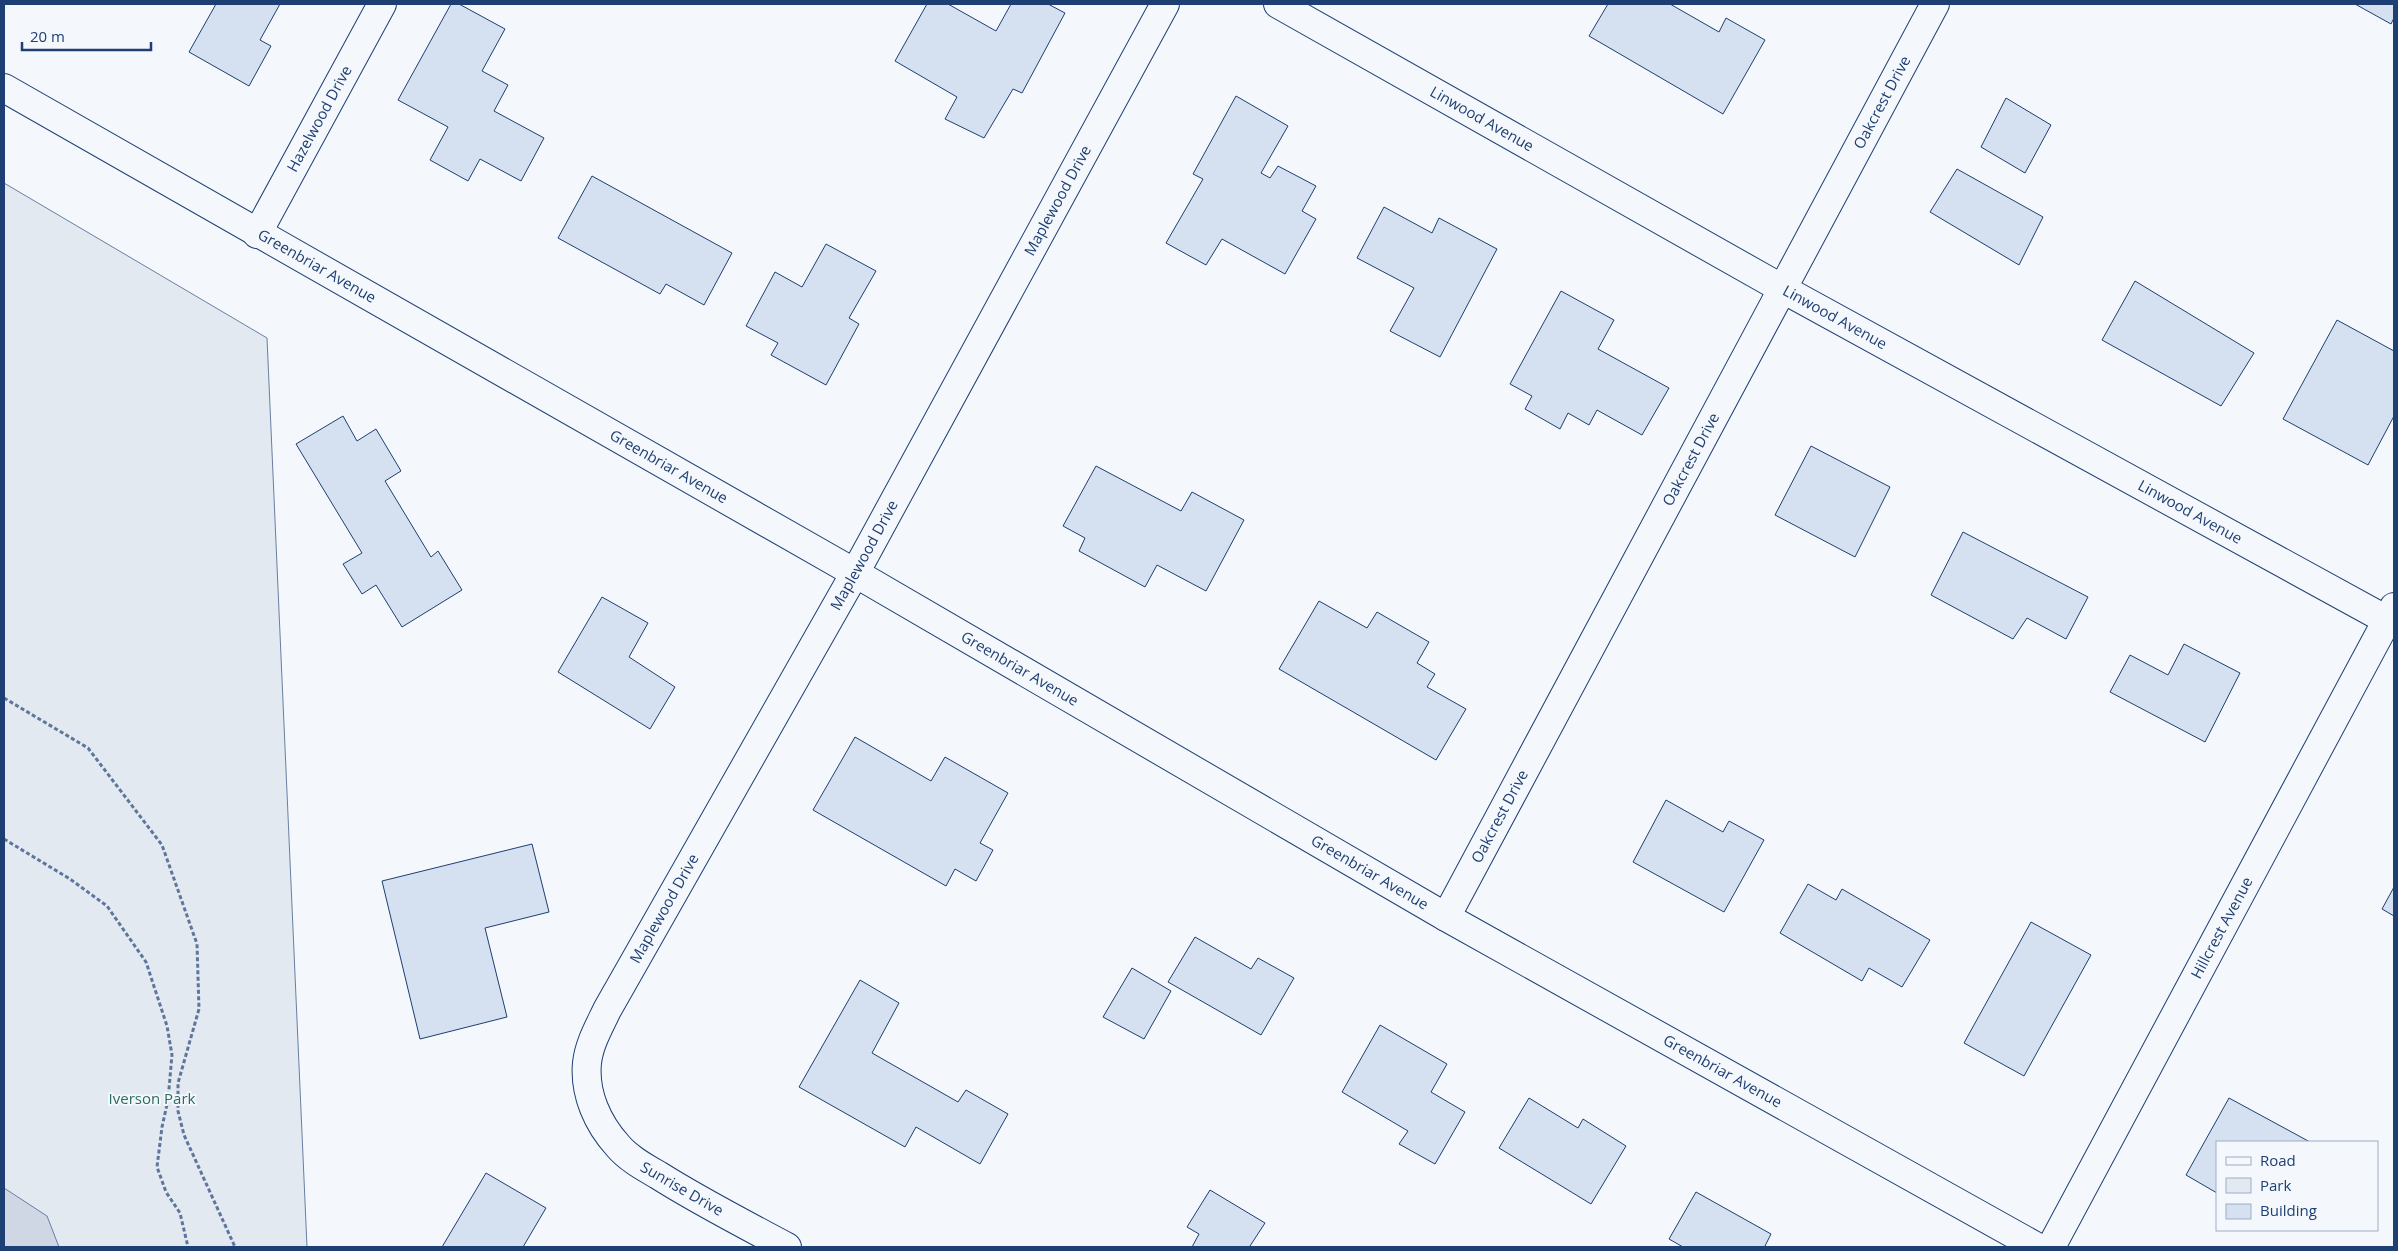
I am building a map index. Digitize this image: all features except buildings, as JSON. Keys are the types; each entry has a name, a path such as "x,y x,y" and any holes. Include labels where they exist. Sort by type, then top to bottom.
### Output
{"street":[{"name":"Hazelwood Drive","path":"257,234 382,4"},
{"name":"Maplewood Drive","path":"594,1111 587,1081 587,1064 592,1042 607,1010 855,573 1165,4"},
{"name":"Linwood Avenue","path":"1278,4 1781,288 2392,617"},
{"name":"Oakcrest Drive","path":"1446,917 1781,288 1935,4"},
{"name":"Greenbriar Avenue","path":"4,88 257,234 855,573 1446,917 2036,1247"},
{"name":"Hillcrest Avenue","path":"2051,1247 2392,617"},
{"name":"Sunrise Drive","path":"594,1111 619,1147 636,1161 675,1186 787,1247"}],"path":[{"path":"4,698 88,748 162,845 196,944 199,1008 178,1083 178,1111 184,1135 236,1247"},
{"path":"4,839 63,874 108,906 146,962 167,1026 172,1055 168,1100 157,1167 166,1192 180,1213 188,1247"}],"green space":[{"name":"Iverson Park","path":"4,183 267,338 307,1247 4,1247"}],"shaded area":[{"path":"4,1188 47,1216 59,1247 4,1247"}]}
